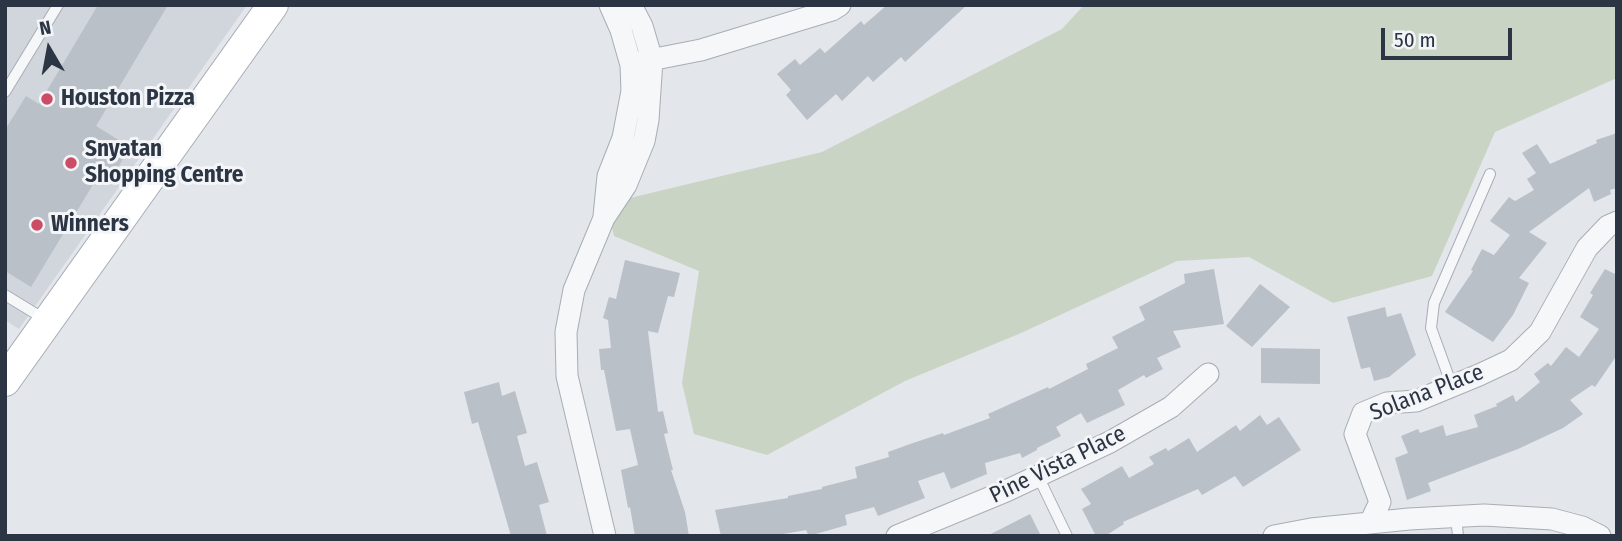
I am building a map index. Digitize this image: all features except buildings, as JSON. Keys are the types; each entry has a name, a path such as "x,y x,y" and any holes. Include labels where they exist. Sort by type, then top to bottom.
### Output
{"street":[{"path":"5,381 274,5"},
{"path":"610,5 621,30 641,62"},
{"path":"605,536 567,376 566,332 574,290 604,218 626,185 644,141 650,99 641,62 642,26 631,5"},
{"path":"641,62 701,50 832,10 839,5"},
{"name":"Solana Place","path":"1370,523 1380,502 1355,434 1363,413 1387,403 1416,401 1511,359 1540,332 1587,248 1608,226 1617,222"},
{"name":"Pine Vista Place","path":"897,536 942,519 1110,443 1171,407 1208,374"},
{"path":"1274,536 1345,531 1370,523 1457,526 1484,515 1552,519 1582,527 1600,536"}],"lane":[{"path":"5,92 58,5"},
{"path":"1451,386 1431,328 1434,303 1490,174"},
{"path":"5,295 48,321"},
{"path":"1038,477 1067,536"}],"shaded area":[{"name":"Snyatan Shopping Centre","path":"5,5 247,5 19,329 5,320"}],"green space":[{"path":"1084,5 1617,5 1617,78 1495,132 1432,276 1333,303 1249,257 1177,261 1021,333 905,381 767,455 694,434 682,383 699,271 614,236 611,223 630,198 822,152 1062,29"}],"place":[{"name":"Houston Pizza","path":"47,99"},
{"name":"Snyatan Shopping Centre","path":"71,163"},
{"name":"Winners","path":"37,225"}]}
